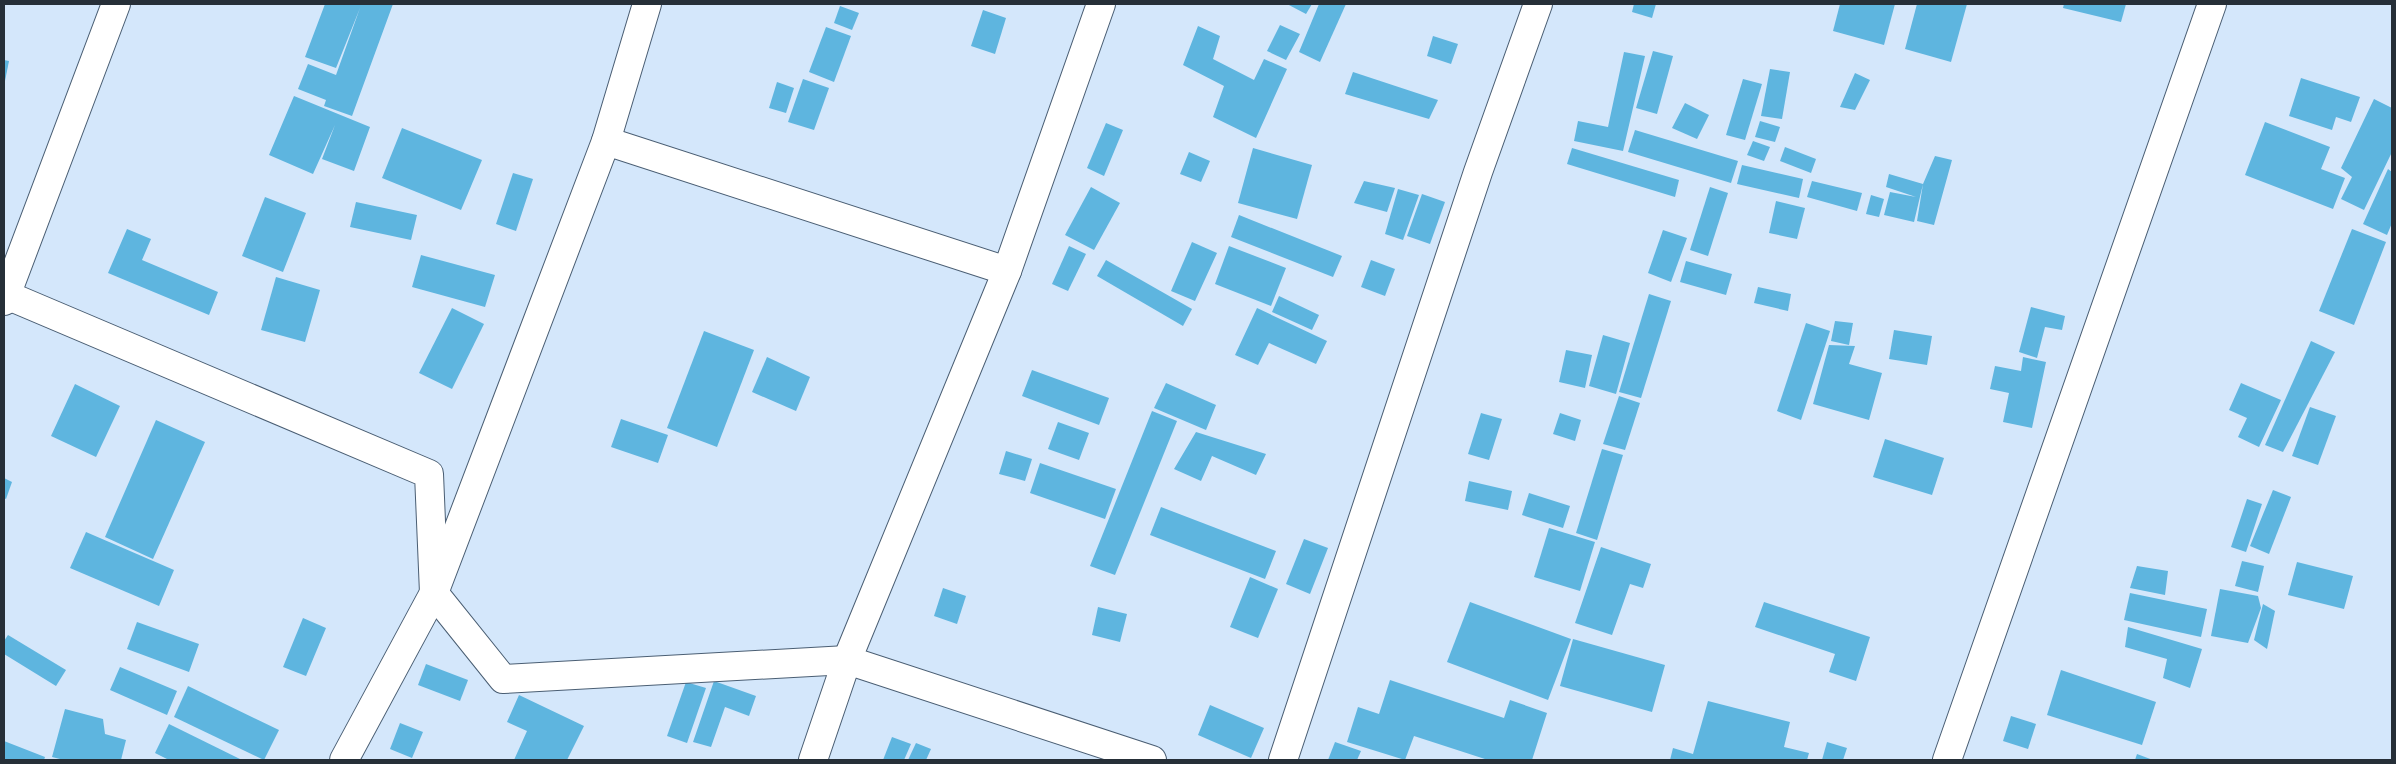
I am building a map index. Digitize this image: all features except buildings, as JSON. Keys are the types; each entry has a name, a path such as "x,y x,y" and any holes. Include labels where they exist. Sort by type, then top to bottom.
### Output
{"street":[{"path":"116,4 4,297 429,474 434,593 503,679 847,660 1152,760"},
{"path":"344,760 434,593 606,141 647,4"},
{"path":"813,760 847,660 1007,271 1100,4"},
{"path":"1283,760 1475,182 1538,4"},
{"path":"1947,760 2212,4"},
{"path":"606,141 1007,271"}]}
